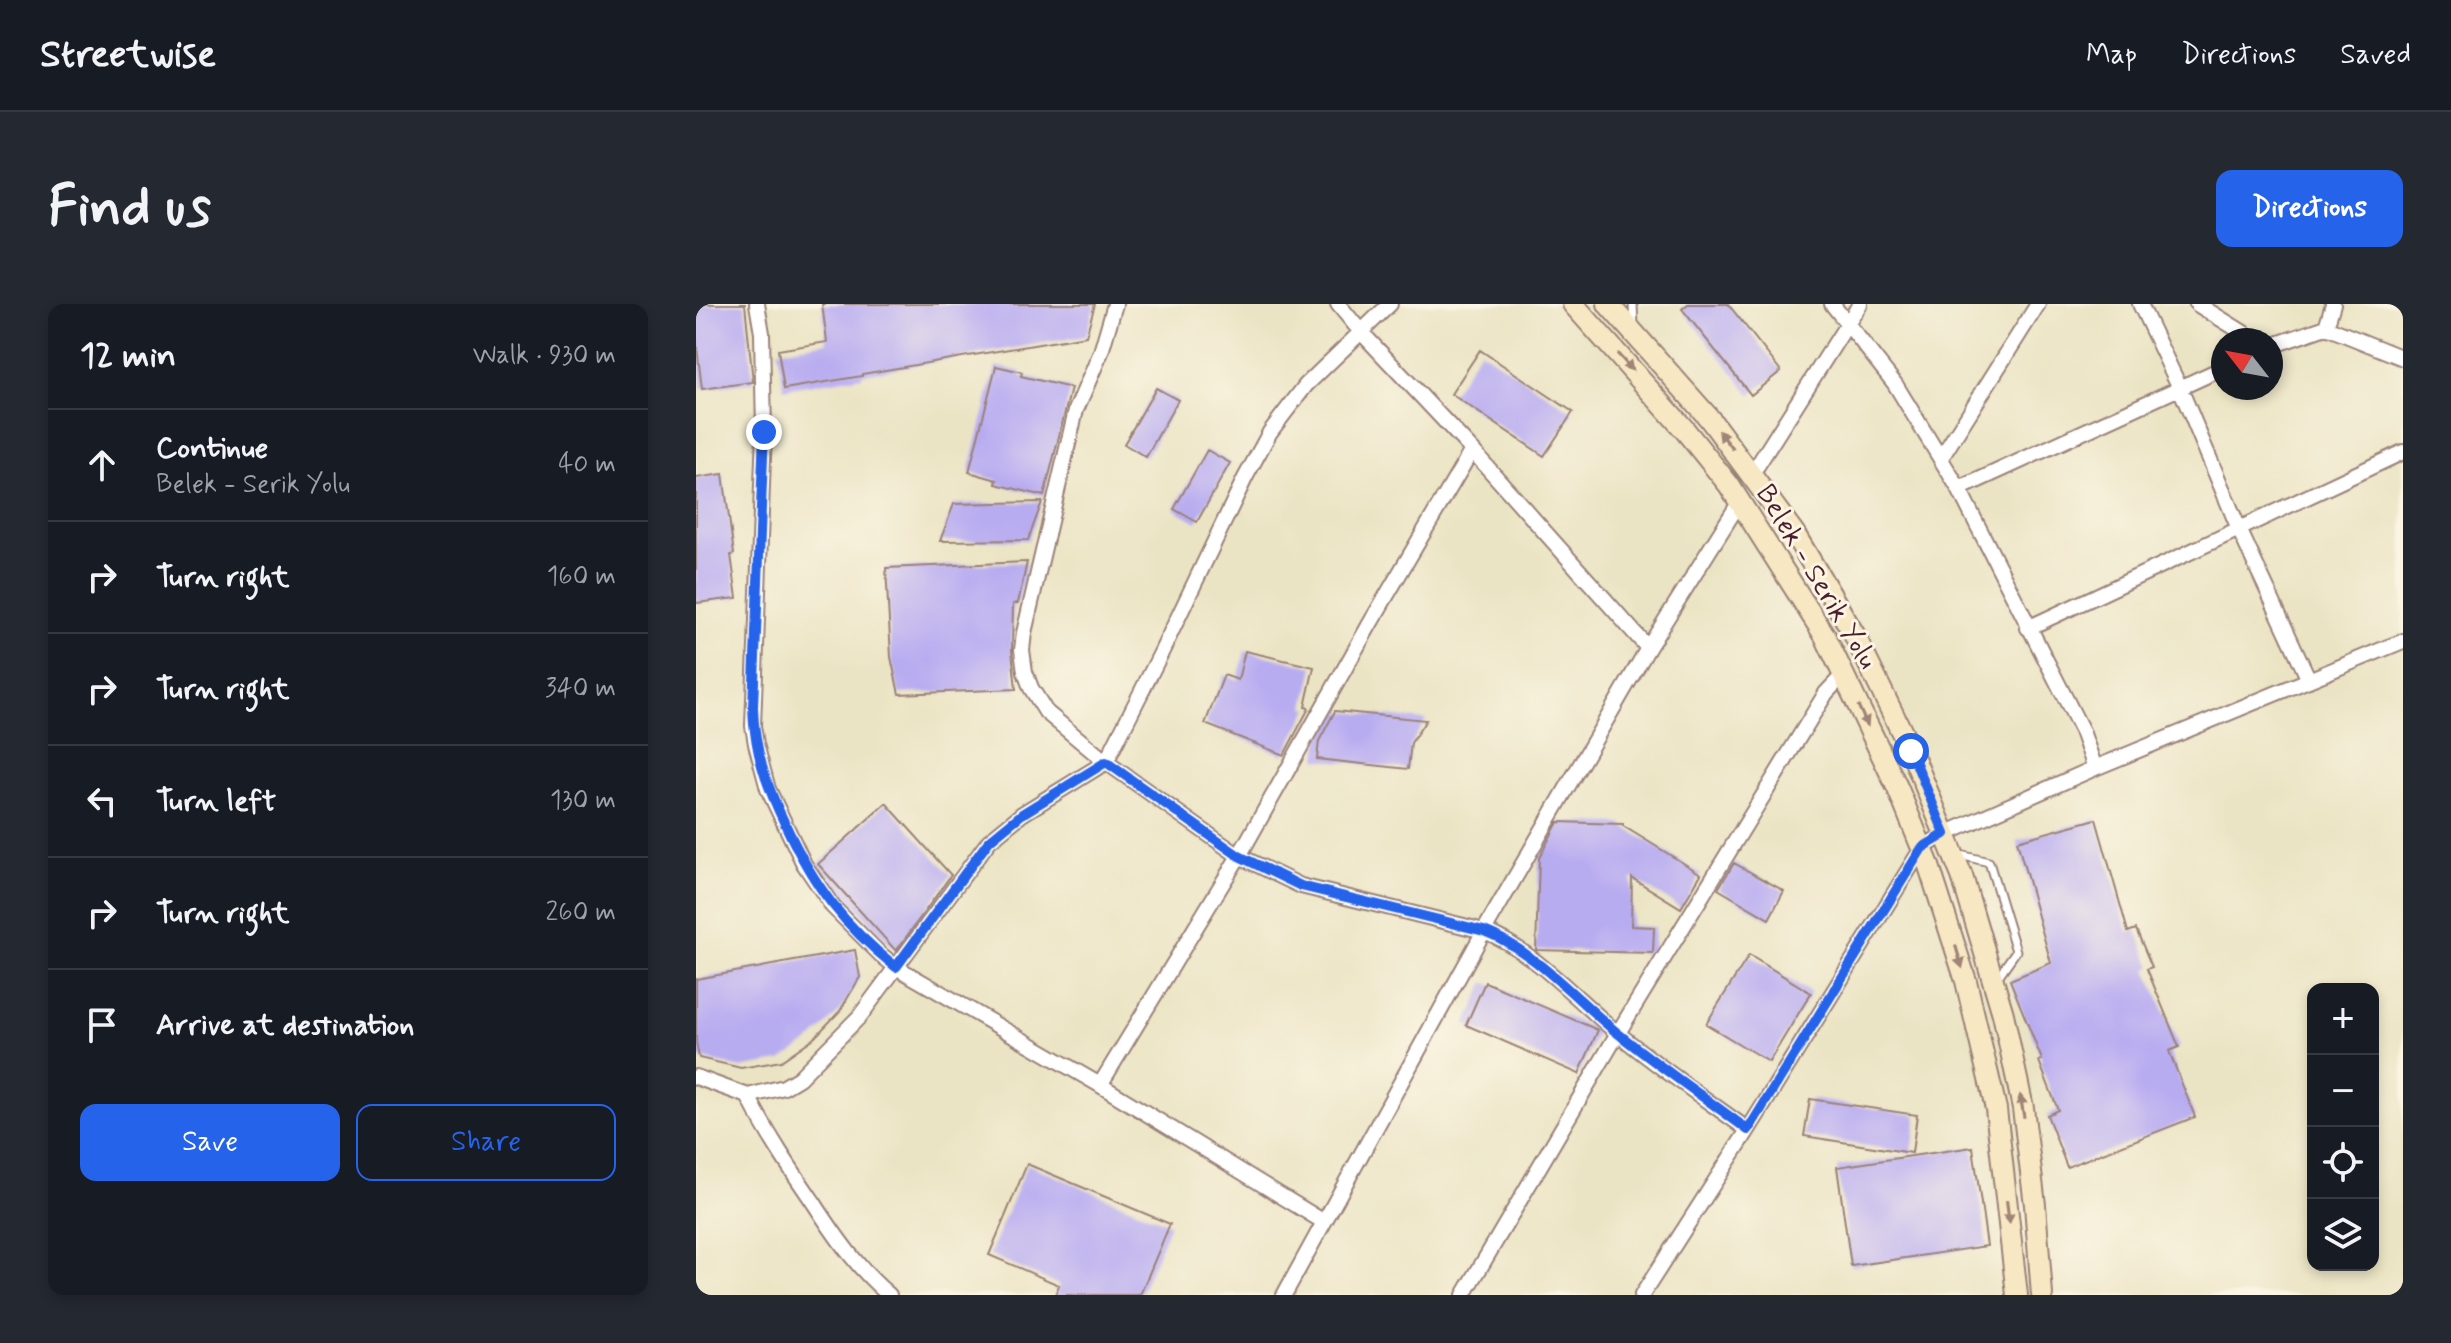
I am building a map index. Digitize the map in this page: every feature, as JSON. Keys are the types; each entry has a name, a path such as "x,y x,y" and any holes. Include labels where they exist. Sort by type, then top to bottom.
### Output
{"main road":[{"name":"Belek - Serik Yolu","path":"1573,304 1684,429 1729,485 1825,636 1898,789 1922,848 1966,981 1996,1109 2017,1295"},
{"name":"Belek - Serik Yolu","path":"1608,304 1709,418 1794,533 1854,634 1911,751 1948,843 2003,1014 2023,1108 2042,1295"}],"street":[{"path":"757,304 762,333 764,432 753,707 756,744 768,789 804,864 850,927 896,967 1100,1085 1324,1222"},
{"path":"1115,304 1101,352 1076,410 1024,633 1022,650 1025,672 1046,712 1106,762 1239,856 1301,886 1484,931 1515,947 1618,1033 1748,1130"},
{"path":"1338,304 1648,648"},
{"path":"696,1077 748,1096 775,1090 799,1078 860,1016 989,841 1022,814 1106,762 1256,455 1306,385 1390,304"},
{"path":"1832,304 1895,384 1959,489 2082,731 2095,768"},
{"path":"1752,474 1860,304"},
{"path":"1941,458 2038,304"},
{"path":"2140,304 2309,680"},
{"path":"2197,304 2236,328"},
{"path":"2326,327 2333,304"},
{"path":"2283,342 2326,327 2403,358"},
{"path":"1959,489 2211,374"},
{"path":"1100,1085 1239,856 1472,450"},
{"path":"2028,628 2403,452"},
{"path":"1284,1295 1484,931 1648,648 1739,503"},
{"path":"1642,1295 1922,848 1948,843 2095,768 2403,641"},
{"path":"1464,1295 1618,1033 1826,693 1843,675"},
{"path":"748,1096 769,1138 837,1238 858,1265 889,1295"}],"lane":[{"path":"1633,304 1634,333"},
{"path":"1948,843 1989,862 2016,951 1994,983"}],"building":[{"path":"696,304 745,304 753,382 702,389 696,339"},
{"path":"822,304 1095,304 1086,336 784,389 778,350 827,342"},
{"path":"1688,304 1728,304 1781,371 1751,395 1682,309"},
{"path":"1480,350 1573,412 1544,456 1451,394"},
{"path":"996,366 1022,372 1021,376 1071,388 1044,496 996,484 997,480 969,472"},
{"path":"1156,388 1178,400 1146,457 1124,444"},
{"path":"1207,450 1230,463 1197,522 1174,509"},
{"path":"723,474 737,598 696,603 696,478"},
{"path":"1042,502 1028,540 940,541 954,504"},
{"path":"1027,562 1018,603 1013,604 1012,651 1016,689 899,694 891,657 886,568"},
{"path":"1245,651 1314,667 1305,707 1309,708 1284,755 1205,724 1224,675 1238,680"},
{"path":"1335,711 1426,720 1411,743 1408,769 1317,759 1319,741"},
{"path":"886,803 951,875 896,951 818,864"},
{"path":"2096,819 2128,932 2136,929 2152,967 2147,969 2179,1047 2169,1051 2195,1117 2067,1167 2047,1115 2058,1110 2010,980 2051,963 2017,841"},
{"path":"1558,822 1623,824 1701,874 1681,908 1632,878 1631,926 1654,927 1653,953 1536,950 1539,858"},
{"path":"1734,863 1784,891 1769,919 1718,889"},
{"path":"855,950 860,977 840,1011 814,1038 781,1061 741,1068 699,1058 696,979"},
{"path":"1749,955 1811,993 1769,1062 1706,1024"},
{"path":"1485,982 1598,1030 1579,1074 1466,1025"},
{"path":"1810,1099 1917,1115 1912,1153 1804,1136"},
{"path":"1973,1147 1987,1246 1851,1266 1837,1167"},
{"path":"1027,1164 1170,1224 1140,1295 1055,1295 1059,1285 989,1255"}],"route":[{"path":"764,432 753,707 753,726 761,767 768,789 818,886 850,927 896,967 989,841 1022,814 1106,762 1239,856 1277,876 1301,886 1484,931 1505,940 1618,1033 1748,1130 1922,848 1945,834 1911,751"}]}
